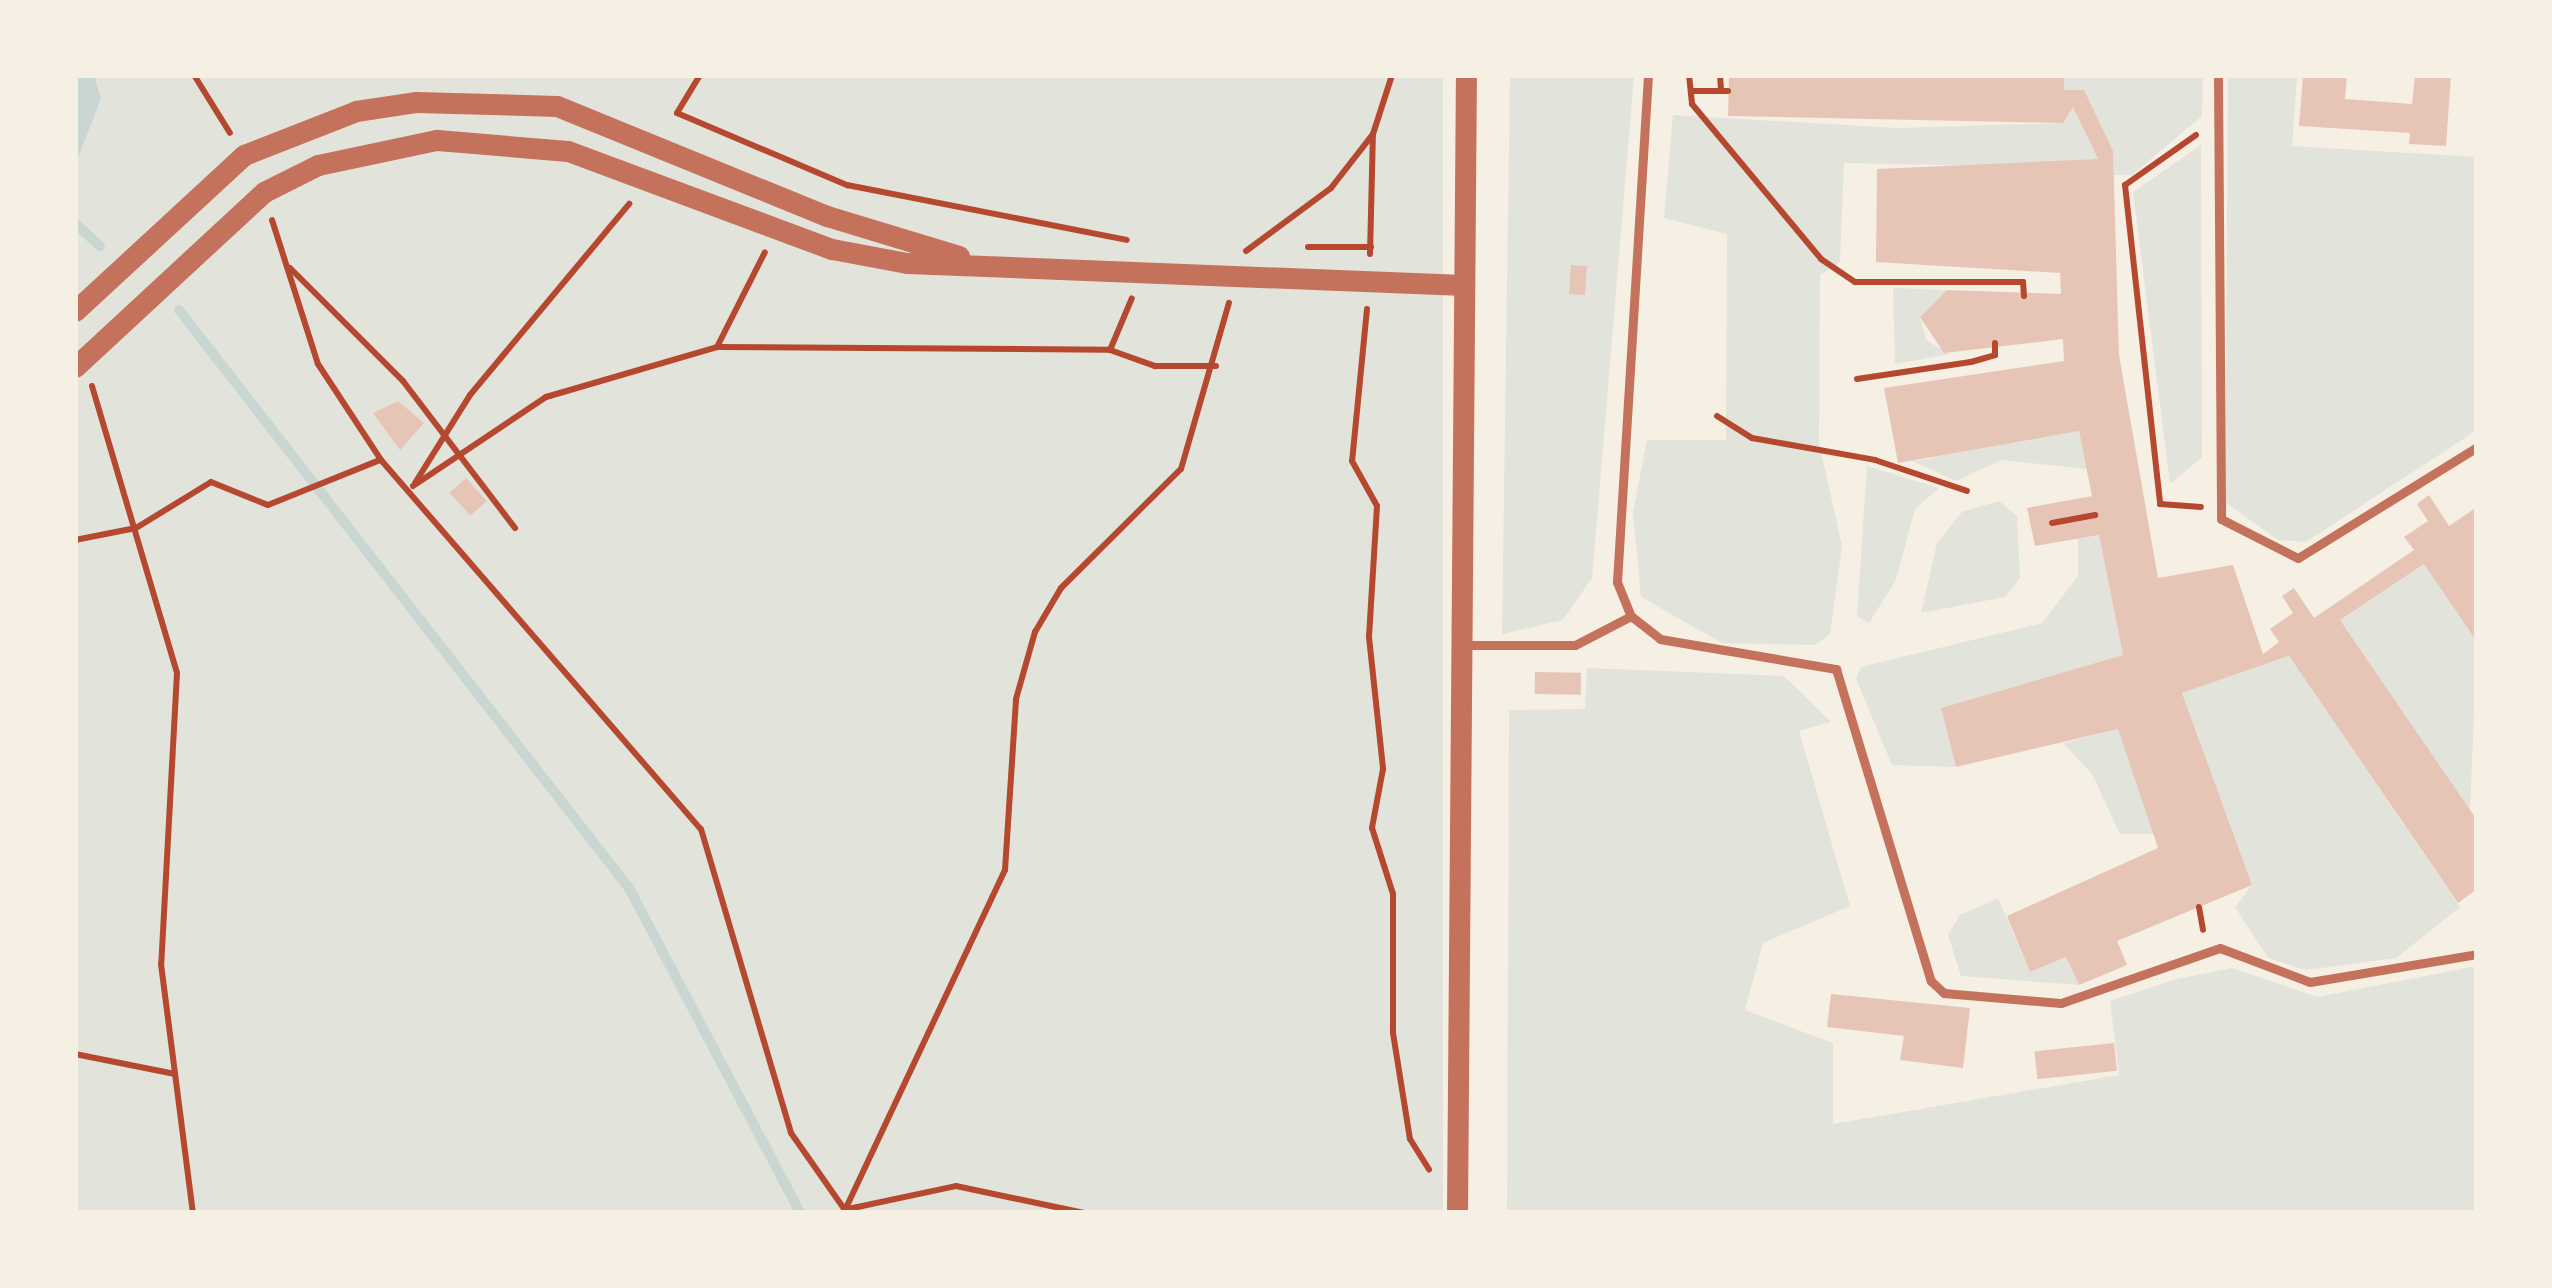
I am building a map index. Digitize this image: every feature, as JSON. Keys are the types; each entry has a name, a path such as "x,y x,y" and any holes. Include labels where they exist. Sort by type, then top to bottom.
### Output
{"street":[{"path":"1457,1213 1466,75"},
{"path":"75,311 244,155 356,111 493,99 557,106 827,216 997,266"},
{"path":"78,364 264,192 377,148 503,141 568,151 832,249 997,266 1464,285"}],"lane":[{"path":"1648,75 1617,582 1631,616 1700,652 1836,669 1910,927 1944,993 2061,1003 2220,948 2310,982 2475,956"},
{"path":"2218,75 2215,508 2230,527 2298,557 2477,447"},
{"path":"1462,645 1575,645 1631,616"}],"path":[{"path":"194,75 244,155"},
{"path":"1392,75 1373,134 1370,283 1352,461 1377,506 1369,637 1383,769 1372,828 1393,894 1393,1033 1410,1139 1433,1176"},
{"path":"1689,75 1693,92 1821,259 1856,282 2023,282 2024,296"},
{"path":"1693,92 1724,91 1712,75"},
{"path":"677,113 847,185 1142,243"},
{"path":"2215,508 2160,504 2126,185 2218,119"},
{"path":"1248,247 1331,188 1373,134"},
{"path":"264,192 318,364 381,460 413,486 701,830 791,1133 846,1212"},
{"path":"413,486 443,434 634,197 656,206"},
{"path":"717,346 765,251 743,242"},
{"path":"287,264 443,434 515,527"},
{"path":"846,1212 1005,870 1016,699 1036,632 1061,588 1181,469 1216,366 1231,296"},
{"path":"1857,379 1971,362 1995,355 1996,343"},
{"path":"413,486 462,460 546,397 717,346 1110,350 1155,366 1216,366"},
{"path":"78,364 117,443 177,674 160,964 193,1213"},
{"path":"1718,416 1751,438 1875,460 1967,491"},
{"path":"75,540 136,528 211,482 268,505 381,460"},
{"path":"2052,523 2096,515"},
{"path":"75,1054 175,1074"},
{"path":"846,1212 956,1186 1084,1213"}],"shaded area":[{"path":"75,75 1443,75 1443,1213 75,1213"},
{"path":"75,75 94,75 101,99 75,165"},
{"path":"1510,75 1634,75 1592,578 1563,620 1502,634"},
{"path":"2064,75 2203,75 2202,116 2132,175 2113,175 2084,90 2064,90"},
{"path":"2228,75 2297,75 2292,146 2477,157 2477,430 2306,542 2278,540 2225,502"},
{"path":"2073,107 2098,159 2082,168 1844,163 1840,262 1820,275 1819,442 1842,546 1830,634 1815,645 1722,643 1641,597 1633,512 1647,440 1726,440 1727,234 1664,218 1673,115 1898,128 2062,123"},
{"path":"2201,145 2202,457 2170,484 2133,192"},
{"path":"1893,288 1947,290 1920,317 1926,340 1950,354 1895,364"},
{"path":"2079,431 2087,469 2001,460 1956,481 1912,461 1934,458 1933,448"},
{"path":"1867,466 1939,488 1915,509 1896,580 1869,623 1857,616"},
{"path":"1999,501 2017,516 2020,578 2005,597 1921,613 1937,543 1962,512"},
{"path":"2099,535 2123,655 1942,708 1956,767 1892,765 1856,679 1861,667 2042,623 2078,576 2078,539"},
{"path":"2424,564 2477,642 2470,810 2340,620"},
{"path":"2289,656 2460,907 2396,958 2306,970 2268,958 2235,907 2252,885 2182,693"},
{"path":"1587,668 1784,676 1831,722 1799,731 1850,906 1763,943 1745,1010 1833,1043 1833,1124 2119,1075 2110,1001 2177,979 2232,968 2317,997 2477,966 2477,1213 1507,1213 1509,710 1585,709"},
{"path":"2118,729 2154,834 2120,834 2092,774 2063,743"},
{"path":"1998,898 2030,972 2066,957 2079,985 1961,976 1948,935 1960,915"}],"building":[{"path":"1729,75 2064,75 2064,90 2084,90 2113,151 2119,355 2158,578 2233,565 2263,654 2279,642 2270,629 2293,613 2282,596 2294,588 2314,618 2414,550 2404,537 2428,521 2417,504 2429,495 2449,526 2477,507 2477,642 2424,564 2340,620 2477,820 2477,889 2458,903 2289,656 2182,693 2252,885 2117,941 2127,965 2079,985 2066,957 2030,972 2007,916 2158,848 2118,729 1956,767 1941,708 2123,655 2099,535 2035,546 2027,508 2092,496 2079,431 1898,463 1884,388 2064,361 2063,339 1944,353 1920,317 1947,290 2061,294 2060,273 1876,262 1877,169 2098,159 2073,107 2063,123 1728,116"},
{"path":"2303,75 2347,75 2345,99 2412,104 2415,75 2451,75 2446,146 2409,144 2410,133 2299,126"},
{"path":"1571,265 1587,266 1585,295 1569,294"},
{"path":"398,401 424,423 400,450 373,413"},
{"path":"466,478 487,501 470,516 450,493"},
{"path":"1535,672 1581,673 1581,695 1535,694"},
{"path":"1831,994 1970,1008 1963,1068 1900,1060 1904,1036 1827,1027"},
{"path":"2114,1043 2117,1071 2037,1079 2034,1051"}],"waterway":[{"path":"75,223 100,246"},
{"path":"179,310 629,888 800,1213"}]}
